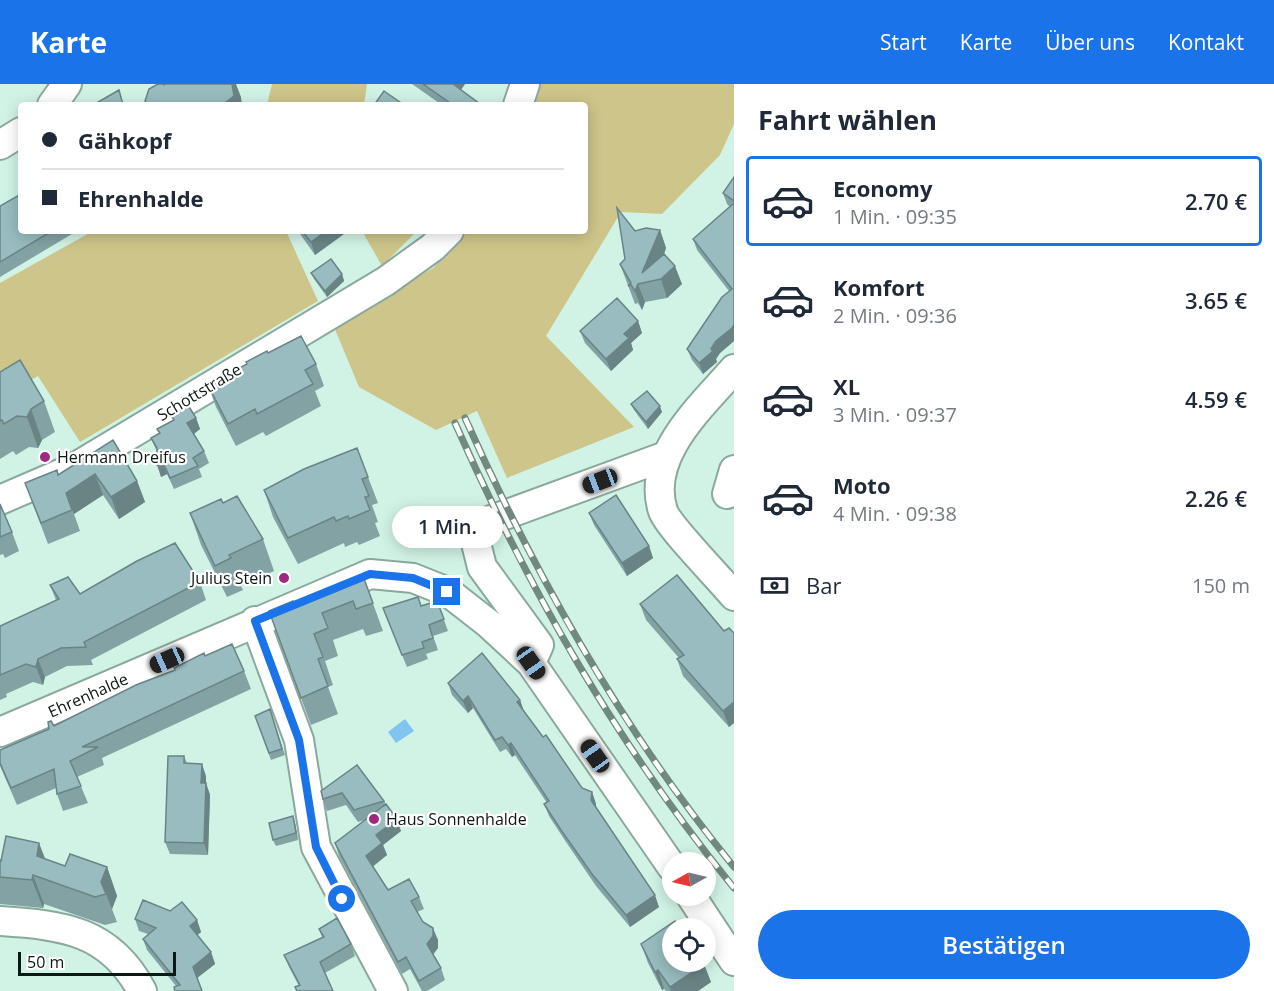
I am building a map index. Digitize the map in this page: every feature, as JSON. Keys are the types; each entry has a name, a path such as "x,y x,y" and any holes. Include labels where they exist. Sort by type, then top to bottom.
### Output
{"street":[{"path":"54,102 67,84"},
{"path":"519,102 525,84"},
{"path":"0,145 18,134"},
{"name":"Schottstraße","path":"0,500 74,468 386,281 433,247 446,234"},
{"path":"734,369 697,412 666,456 658,482 663,513 734,596"},
{"path":"531,663 539,645 482,567 472,527 666,456"},
{"name":"Ehrenhalde","path":"0,732 255,621 370,574 413,578 447,592 489,624 531,663 662,853"},
{"path":"255,621 299,740 316,847 393,991"},
{"path":"698,906 734,961"},
{"path":"0,921 70,929 111,950 142,991"}],"shaded area":[{"path":"272,84 367,84 364,102 268,102"},
{"path":"540,84 734,84 734,124 720,155 662,214 621,212 546,336 634,427 507,478 477,411 436,430 359,387 334,327 433,268 465,234 588,234 588,102 534,102"},
{"path":"88,234 287,234 318,301 80,442 38,376 0,397 0,283"},
{"path":"364,234 414,234 382,266"}],"water":[{"path":"405,719 414,731 396,743 388,732"}],"building":[{"path":"158,84 232,84 234,96 226,102 146,102 149,89"},
{"path":"423,84 453,84 477,102 449,102"},
{"path":"119,90 122,102 98,102"},
{"path":"384,91 400,102 376,102"},
{"path":"734,177 734,201 723,193"},
{"path":"18,196 18,234 47,234 0,262 0,206"},
{"path":"734,203 734,325 716,341 711,349 713,351 699,363 687,349 722,297 732,289 693,239"},
{"path":"617,208 635,231 646,228 660,230 642,273 664,254 675,266 661,279 638,284 635,291 631,285 628,286 631,283 620,264 625,259"},
{"path":"304,234 322,234 311,242"},
{"path":"331,259 342,274 325,291 311,273"},
{"path":"617,298 638,321 624,334 629,338 606,359 580,331"},
{"path":"301,336 316,364 305,370 313,384 257,414 255,409 228,424 208,385 247,364 246,362"},
{"path":"20,360 44,401 31,409 27,417 17,416 4,424 2,420 0,421 0,372"},
{"path":"647,391 660,406 646,422 631,404"},
{"path":"188,405 196,418 187,423 204,451 193,458 198,466 170,478 163,462 157,465 157,448 151,438 160,433 157,429 174,420 171,415"},
{"path":"113,440 137,481 111,497 95,474 66,493 72,510 41,523 25,483 57,470 58,475"},
{"path":"357,448 368,477 362,479 369,496 365,497 370,510 349,519 348,516 336,521 334,517 288,538 264,490 304,469"},
{"path":"616,495 649,546 622,563 589,513"},
{"path":"237,496 263,539 229,555 231,558 215,566 190,513 221,499 223,503"},
{"path":"0,504 12,532 0,537"},
{"path":"175,543 200,582 84,642 86,647 61,648 38,659 36,667 26,664 0,675 0,626 59,599 50,585 68,577 80,594 137,561"},
{"path":"677,575 724,631 729,628 734,633 734,702 723,711 677,659 684,655 640,604"},
{"path":"363,576 373,603 356,609 353,601 322,613 328,628 314,634 323,657 318,659 328,686 301,698 269,611 293,601 295,606 324,594 323,590"},
{"path":"418,597 421,606 437,601 444,619 429,625 433,638 422,642 424,648 402,655 383,608"},
{"path":"232,644 244,671 82,747 98,747 70,761 81,786 57,794 54,769 11,788 0,763 0,750 49,729 48,722 51,721 54,726 136,685 175,670 174,668 204,653 205,656"},
{"path":"482,653 520,700 517,702 543,737 546,735 582,788 592,792 591,800 655,895 626,915 592,874 561,830 544,804 549,801 511,743 508,745 502,737 495,740 468,696 463,701 448,683"},
{"path":"270,709 282,749 269,753 255,716"},
{"path":"168,756 184,756 184,763 202,764 201,783 206,783 204,843 165,842"},
{"path":"357,765 384,801 354,810 342,793 323,799 321,791"},
{"path":"386,804 397,819 376,835 382,843 366,856 388,890 409,879 419,897 411,901 423,922 433,928 433,936 427,944 441,968 419,981 406,957 398,962 335,843"},
{"path":"293,816 296,833 273,840 269,823"},
{"path":"6,836 39,843 37,856 65,866 70,854 107,867 101,882 106,894 95,897 33,875 32,880 0,877 0,860"},
{"path":"143,900 170,911 182,902 197,920 190,926 211,952 193,967 202,991 175,991 174,987 180,985 143,939 156,928 135,919"},
{"path":"337,918 351,944 320,962 333,991 297,991 295,987 300,985 284,955 324,937 319,929"},
{"path":"662,930 662,972 692,972 670,987 658,970 655,972 641,944"}],"railway":[{"path":"465,418 522,537 585,652 655,762 734,867"},
{"path":"455,423 514,547 579,665 652,778 691,834 734,888"}],"place":[{"name":"Hermann Dreifus","path":"45,457"},
{"name":"Julius Stein","path":"284,578"},
{"name":"Haus Sonnenhalde","path":"374,819"}],"route":[{"path":"342,899 316,847 299,740 255,621 370,574 413,578 447,592"}]}
